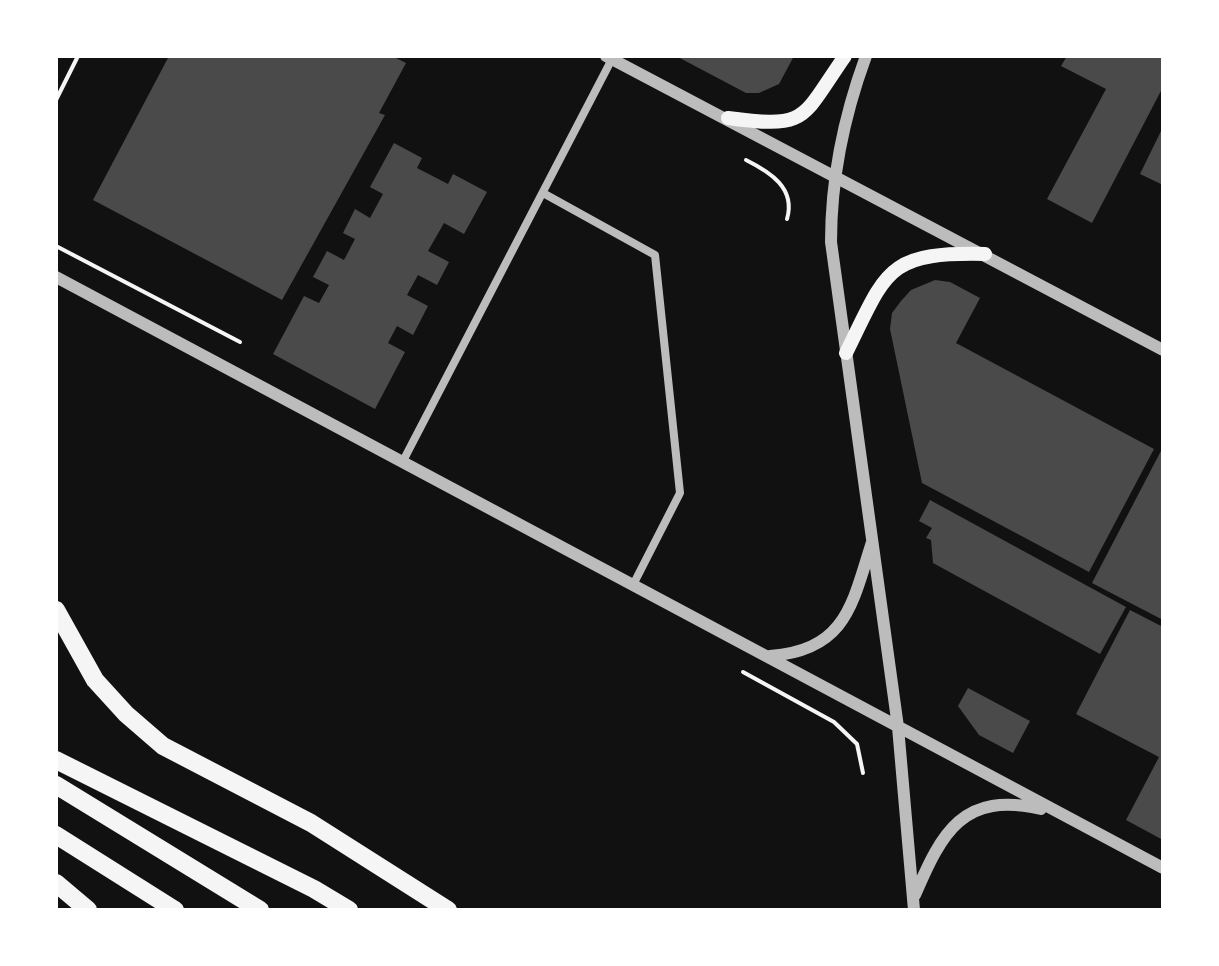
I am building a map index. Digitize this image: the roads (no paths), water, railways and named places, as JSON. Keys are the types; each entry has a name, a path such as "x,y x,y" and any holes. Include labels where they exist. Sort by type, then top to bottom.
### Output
{"highway":[{"path":"56,610 95,680 126,714 163,746 311,823 448,910"},
{"path":"56,760 314,889 349,910"},
{"path":"56,785 260,910"},
{"path":"56,835 175,910"},
{"path":"56,883 88,910"}],"main road":[{"path":"728,118 777,123 800,117 845,56"},
{"path":"846,353 888,276 902,264 936,253 985,254"}],"street":[{"path":"866,56 852,93 835,174 831,242 898,727 914,904"},
{"path":"403,461 610,57 1163,350"},
{"path":"543,193 655,255 680,493 634,583"},
{"path":"56,277 1163,868"},
{"path":"768,656 792,654 820,644 834,632 852,605 873,539"},
{"path":"914,904 936,845 965,814 1002,804 1056,812"}]}
